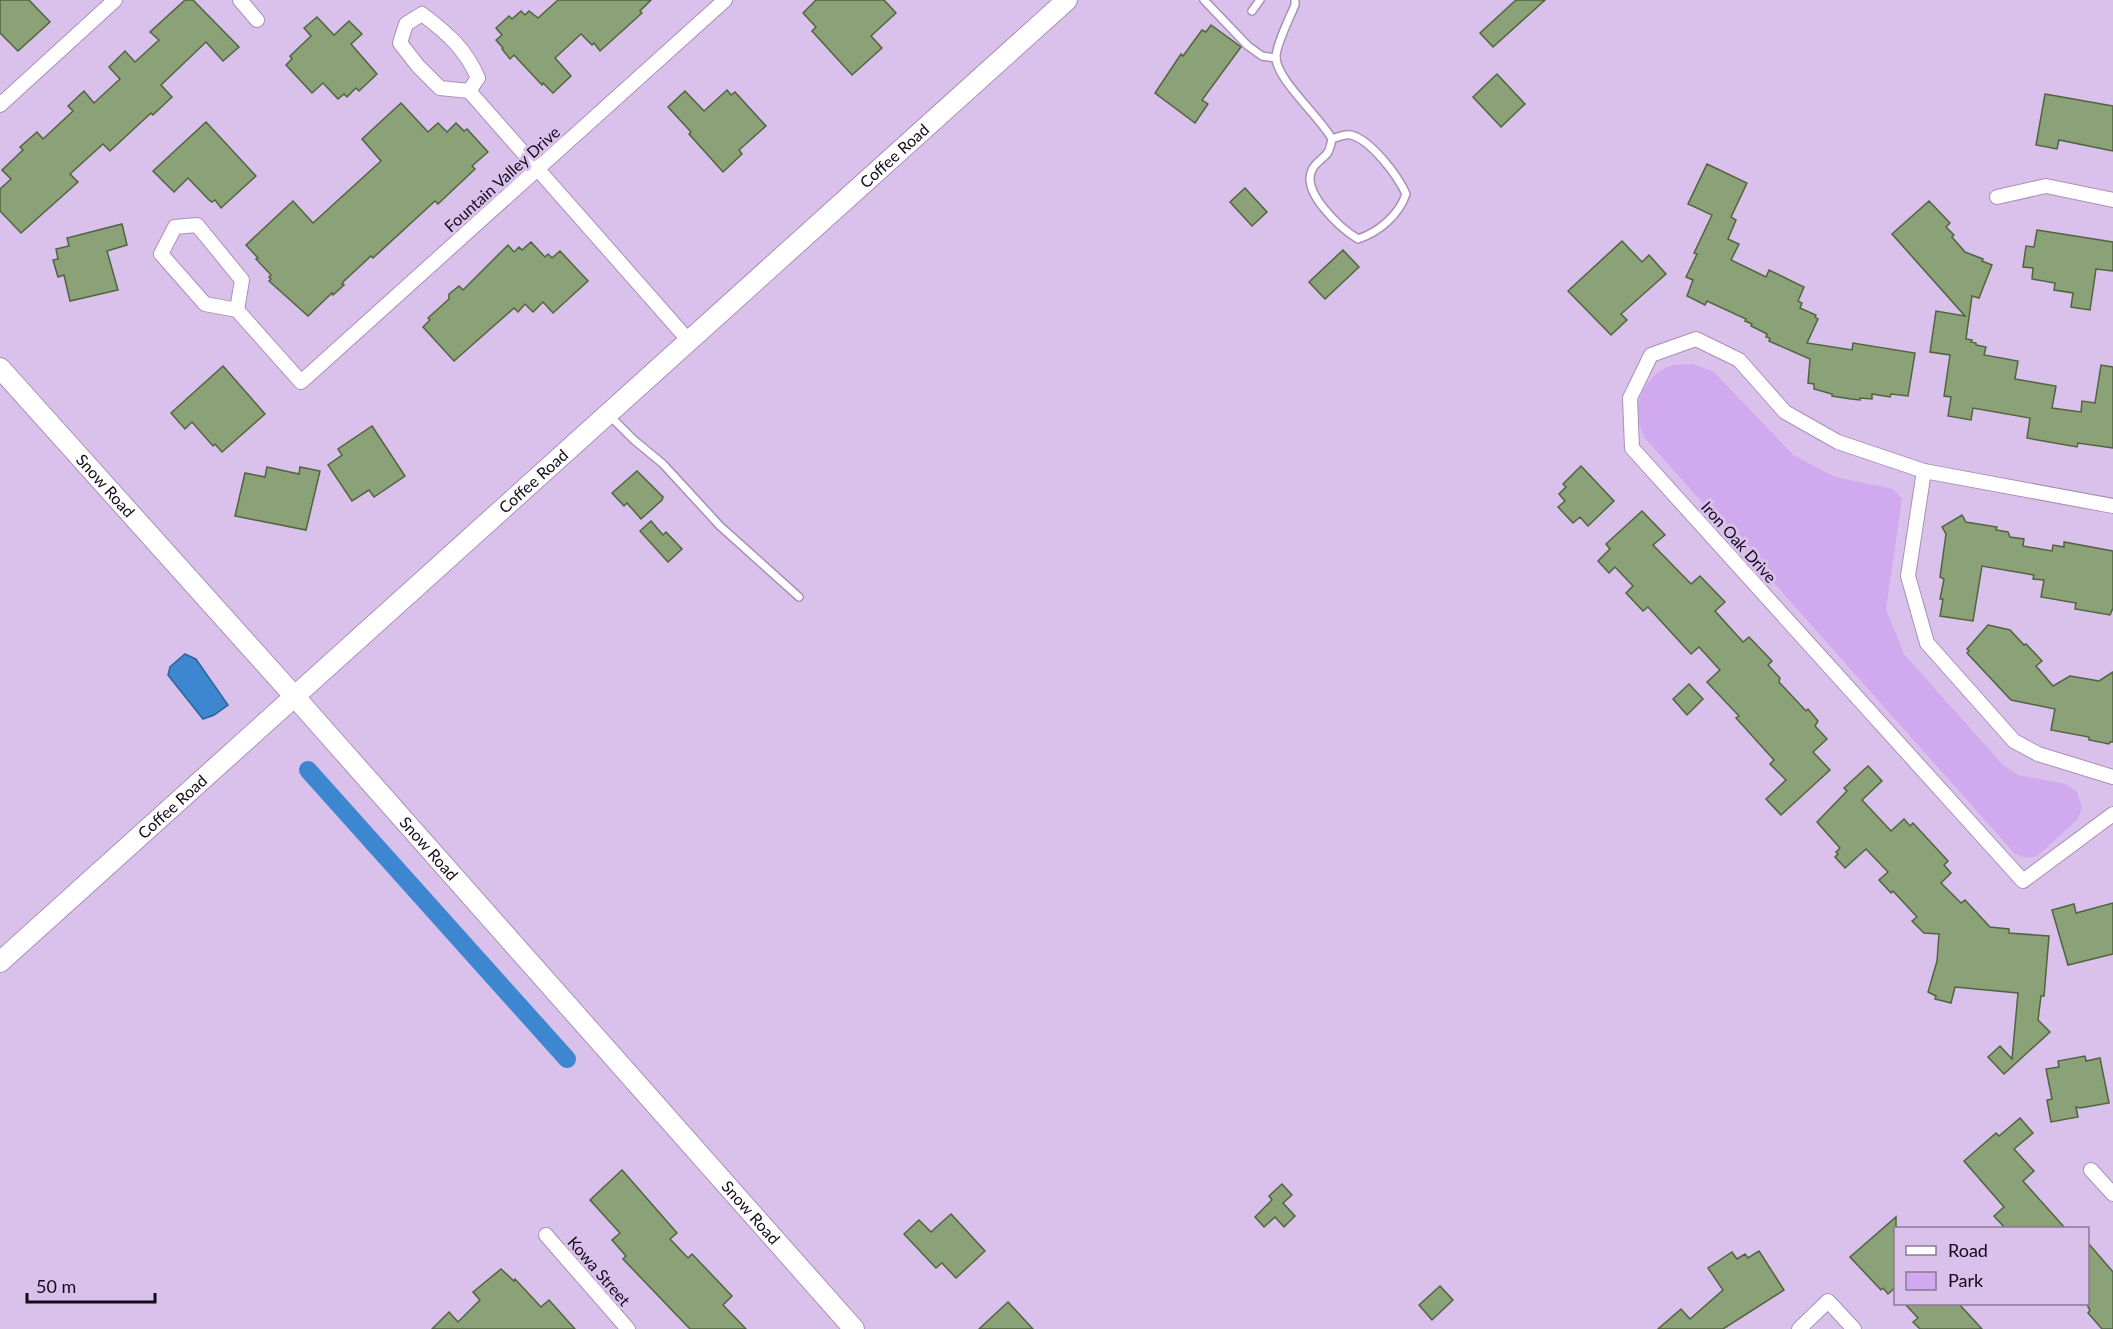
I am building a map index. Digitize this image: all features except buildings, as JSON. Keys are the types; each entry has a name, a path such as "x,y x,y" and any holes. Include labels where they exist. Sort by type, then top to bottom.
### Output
{"main road":[{"name":"Coffee Road","path":"0,962 1067,0"},
{"name":"Snow Road","path":"0,368 295,697 854,1329"}],"street":[{"path":"0,105 115,0"},
{"path":"240,0 257,20"},
{"name":"Fountain Valley Drive","path":"237,310 301,382 725,0"},
{"path":"469,91 478,78 470,58 448,34 422,14 406,24 400,43 418,66 440,88 469,91 689,341"},
{"path":"1997,196 2046,186 2113,200"},
{"path":"197,225 242,280 237,310 205,304 161,254 175,227 197,225"},
{"name":"Iron Oak Drive","path":"2113,506 1924,471 1838,442 1785,412 1739,360 1696,339 1651,355 1630,398 1632,448 2023,881 2113,814"},
{"path":"1924,471 1908,576 1927,643 2014,741 2038,754 2113,777"},
{"path":"2091,1170 2113,1194"},
{"name":"Kowa Street","path":"546,1235 628,1329"},
{"path":"1799,1329 1828,1300 1854,1329"}],"lane":[{"path":"1204,0 1248,46 1262,56 1276,58"},
{"path":"1252,11 1260,0"},
{"path":"1295,0 1276,58 1283,77 1325,126 1332,139 1328,152 1312,168 1308,181 1313,195 1346,232 1358,239 1372,234 1401,207 1406,194 1399,180 1364,141 1349,135 1332,139"},
{"path":"608,414 663,464 720,526 799,597"}],"green space":[{"path":"1693,364 1714,372 1793,455 1835,477 1893,489 1902,499 1886,609 1904,654 2003,765 2018,775 2066,784 2077,792 2082,808 2077,820 2037,856 2027,858 2015,854 1644,437 1638,421 1638,410 1646,385 1658,372 1666,368"}],"water":[{"path":"185,654 196,659 228,705 214,715 203,719 168,675 170,667"}],"waterway":[{"path":"308,770 567,1059"}]}
